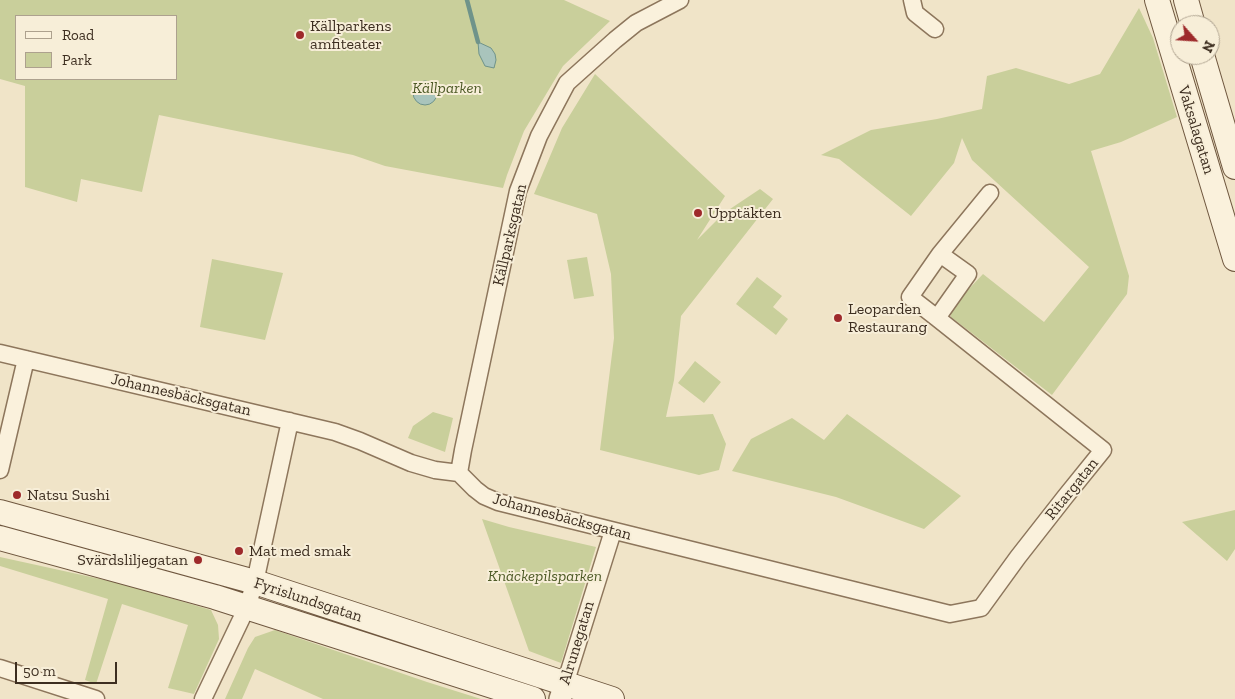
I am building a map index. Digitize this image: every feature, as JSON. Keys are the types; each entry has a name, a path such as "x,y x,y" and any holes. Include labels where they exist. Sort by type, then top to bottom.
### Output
{"main road":[{"name":"Vaksalagatan","path":"1157,0 1235,259"},
{"path":"1186,0 1190,15"},
{"name":"Vaksalagatan","path":"1205,65 1235,167"},
{"name":"Fyrislundsgatan","path":"0,512 255,582 562,691 612,699"},
{"name":"Fyrislundsgatan","path":"0,538 205,594 533,699"}],"street":[{"name":"Källparksgatan","path":"459,473 518,191 539,136 568,83 614,40 636,23 680,0"},
{"path":"912,0 915,13 935,29"},
{"name":"Ritargatan","path":"960,613 981,608 1103,450 910,297 940,254 990,193"},
{"path":"937,318 968,274 940,254"},
{"name":"Johannesbäcksgatan","path":"0,353 335,432 411,463 435,470 459,473 484,496 498,502 950,614 960,613"},
{"path":"0,470 26,359"},
{"path":"203,699 247,607 255,582 290,421"},
{"name":"Alrunegatan","path":"562,691 613,531"},
{"path":"0,668 96,699"}],"green space":[{"name":"Källparken","path":"0,0 564,0 610,21 563,66 524,131 503,188 385,166 353,155 159,115 142,192 81,179 77,202 25,187 25,86 0,79"},
{"path":"1139,8 1153,38 1177,117 1121,142 1091,151 1129,276 1127,294 1052,395 951,317 950,309 983,274 1044,322 1089,267 972,160 962,138 954,163 911,216 839,159 821,155 871,130 982,109 987,76 1016,68 1069,84 1100,74"},
{"path":"595,74 725,196 697,240 724,213 760,189 773,199 681,316 674,380 666,417 713,414 726,444 719,470 699,475 600,450 614,338 611,274 597,214 534,194 562,128"},
{"path":"587,257 594,296 574,299 567,260"},
{"path":"212,259 283,273 265,340 200,327"},
{"path":"757,277 782,296 773,307 788,319 776,335 736,304"},
{"path":"695,361 721,382 704,403 678,383"},
{"path":"433,412 453,418 445,452 408,438 413,426"},
{"path":"847,414 961,496 924,529 836,497 732,471 751,439 792,418 824,440"},
{"path":"1235,510 1235,549 1227,561 1182,522"},
{"name":"Knäckepilsparken","path":"482,519 596,547 561,663 529,651"},
{"path":"0,557 123,584 211,610 218,625 219,639 194,694 168,688 188,625 122,604 96,684 85,680 108,599 0,566"},
{"path":"275,630 481,699 323,699 255,669 242,699 225,699 248,648 255,637"}],"water":[{"path":"478,42 491,48 495,54 494,68 485,66 479,54"},
{"path":"425,81 434,84 437,93 434,102 425,105 416,102 413,93 416,84"}],"waterway":[{"path":"467,0 478,42"}],"place":[{"name":"Källparkens amfiteater","path":"300,35"},
{"name":"Upptäkten","path":"698,213"},
{"name":"Leoparden Restaurang","path":"838,318"},
{"name":"Natsu Sushi","path":"17,495"},
{"name":"Mat med smak","path":"239,551"},
{"name":"Svärdsliljegatan","path":"198,560"}]}
